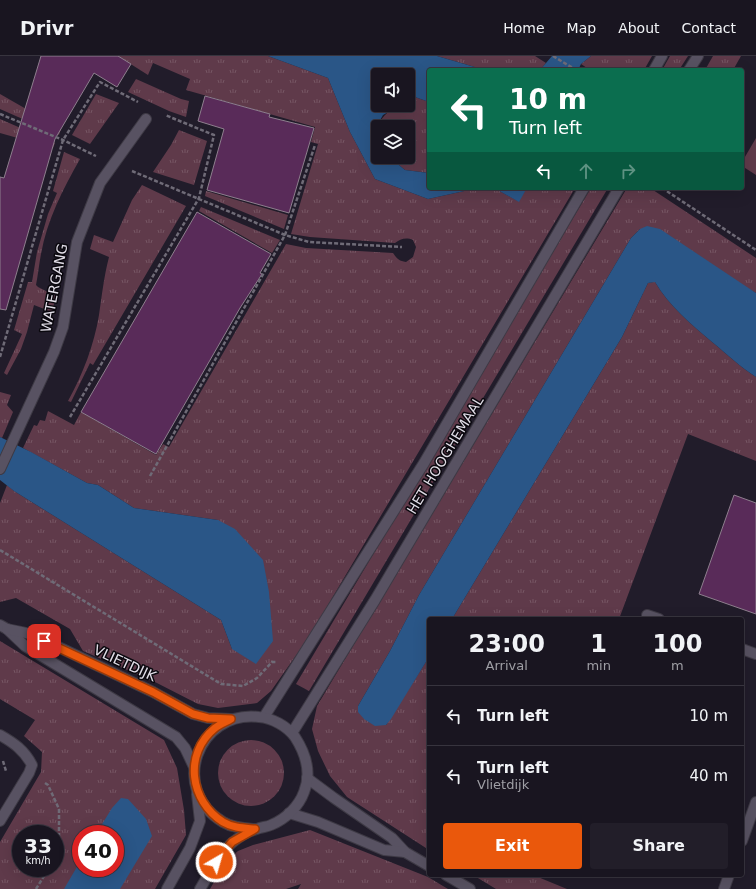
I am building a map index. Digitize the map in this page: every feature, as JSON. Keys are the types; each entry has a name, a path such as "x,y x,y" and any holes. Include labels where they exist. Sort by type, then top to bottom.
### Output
{"street":[{"path":"655,68 662,56"},
{"path":"690,68 698,56"},
{"name":"WATERGANG","path":"0,469 54,352 63,327 77,242 100,183 148,114"},
{"name":"HET HOOGHEMAAL","path":"264,717 424,463 583,190"},
{"name":"HET HOOGHEMAAL","path":"292,733 375,600 618,190"},
{"path":"647,615 653,617"},
{"name":"VLIETDIJK","path":"3,627 31,634 153,692 193,714 208,718 231,719"},
{"name":"VLIETDIJK","path":"3,627 25,646 176,737 185,748 194,767"},
{"path":"744,650 756,654"},
{"path":"166,889 190,848 200,821 194,767 197,754 204,740 215,728 231,719 248,716 264,717 278,722 292,733 302,749 307,763 307,778 304,792 298,804 289,813 271,825 255,829 232,842 216,862 200,889"},
{"path":"0,735 16,744 32,764 29,773 0,821"},
{"path":"307,778 392,838 405,852 427,865"},
{"path":"197,792 209,811 224,822 238,828 255,829"},
{"path":"744,835 756,802"},
{"path":"289,813 318,822 384,850 405,852"},
{"path":"449,877 470,889"},
{"path":"724,889 728,877"}],"path":[{"path":"554,56 573,68"},
{"path":"0,357 63,140 100,82 148,114 214,136 198,198 70,417"},
{"path":"150,476 285,235 315,145"},
{"path":"665,190 756,250"},
{"path":"198,198 247,220 285,235 309,242 402,247"},
{"path":"0,550 221,684 243,686 257,678 272,662 281,662 293,671"},
{"path":"29,773 48,785 59,809 59,825"},
{"path":"36,889 43,877"}],"green space":[{"path":"118,56 268,56 328,78 350,132 375,179 428,199 469,190 498,190 518,201 526,190 574,190 309,637 271,691 257,703 218,708 198,704 155,682 83,651 70,629 16,598 0,602 0,503 7,485 14,491 221,620 232,649 218,520 134,508 98,485 87,483 23,448 34,425 37,426 40,420 45,421 48,411 74,425 81,412 156,455 163,444 169,447 286,244 306,248 393,253 398,259 406,262 413,257 416,247 413,240 408,239 395,243 310,237 291,234 318,144 311,142 315,127 186,90 190,79 153,63 148,75"},
{"path":"437,56 535,56 546,63 542,68 478,68"},
{"path":"591,56 652,56 645,68 587,68 581,64"},
{"path":"670,56 688,56 680,68 663,68"},
{"path":"713,56 741,56 734,68 706,68"},
{"path":"136,79 181,99 189,101 186,117 169,111 128,92"},
{"path":"0,94 61,129 59,135 0,109"},
{"path":"96,94 119,103 90,144 72,135"},
{"path":"415,97 427,101 427,173 405,170 398,164 415,164 415,120 381,120 388,112 415,112"},
{"path":"0,119 55,143 53,148 0,133"},
{"path":"179,130 207,141 194,185 153,172"},
{"path":"756,138 756,175 744,167 744,159"},
{"path":"64,152 80,159 51,217 41,254 36,285 56,296 52,312 34,305 21,349 7,375 4,373 22,334 14,330 28,282 32,282 37,252 48,214 57,193 53,191"},
{"path":"142,185 186,206 93,365 90,363 71,402 68,401 83,370 91,348 99,315 104,278 109,257 90,249 94,235 113,242 132,200"},
{"path":"590,190 607,190 309,691 296,684"},
{"path":"626,190 653,190 756,258 756,293 640,229 631,238 419,595 390,651 358,706 386,725 427,660 427,849 347,797 330,776 318,751 312,729 317,706"},
{"path":"206,191 288,215 284,229 205,196"},
{"path":"201,207 280,240 272,253 199,211"},
{"path":"655,282 667,299 688,321 739,365 756,377 756,461 688,434 620,617 453,617 622,337 648,283"},
{"path":"0,392 11,395 7,405 13,412 2,438 0,437"},
{"path":"0,641 164,740 177,768 184,810 186,835 155,889 0,889 0,842 41,772 42,752 24,736 35,720 0,699"},
{"path":"245,740 257,740 269,745 279,755 284,767 282,786 269,801 257,806 245,806 233,801 223,791 218,779 218,767 223,755 233,745"},
{"path":"310,830 428,877 448,889 298,889 301,884 286,889 210,889 226,861 238,851 253,845"},
{"path":"476,877 538,877 567,889 496,889"}],"water":[{"path":"268,56 437,56 478,68 427,68 427,101 415,97 415,68 371,68 371,112 388,112 383,115 380,120 371,120 371,164 398,164 405,170 427,173 427,190 469,190 428,199 375,179 350,132 328,78"},
{"path":"552,56 591,56 581,64 579,68 542,68"},
{"path":"498,190 526,190 519,202"},
{"path":"647,226 660,229 756,293 756,377 739,365 688,321 667,299 655,282 648,283 622,337 453,617 427,617 427,660 391,719 386,725 375,726 364,719 358,712 358,706 390,651 419,595 631,238 640,229"},
{"path":"0,437 31,452 87,483 98,485 134,508 218,520 235,529 263,560 269,592 273,641 256,664 232,649 221,620 14,491 0,480"},
{"path":"121,798 128,799 146,819 152,836 120,889 64,889 72,875 72,877 124,877 124,825 102,825 112,808"}],"building":[{"path":"41,56 118,56 131,64 117,87 94,73 55,139 6,310 0,309 0,177 4,178"},
{"path":"205,96 270,114 269,117 314,128 289,213 207,190 224,129 198,121"},
{"path":"197,212 271,254 260,273 262,274 240,308 156,454 81,412"},
{"path":"734,495 756,503 756,614 699,594"}],"route":[{"path":"44,641 153,692 193,714 208,718 231,719 215,728 204,740 197,754 194,767 197,792 209,811 224,822 238,828 255,829 232,842 216,862"}]}
